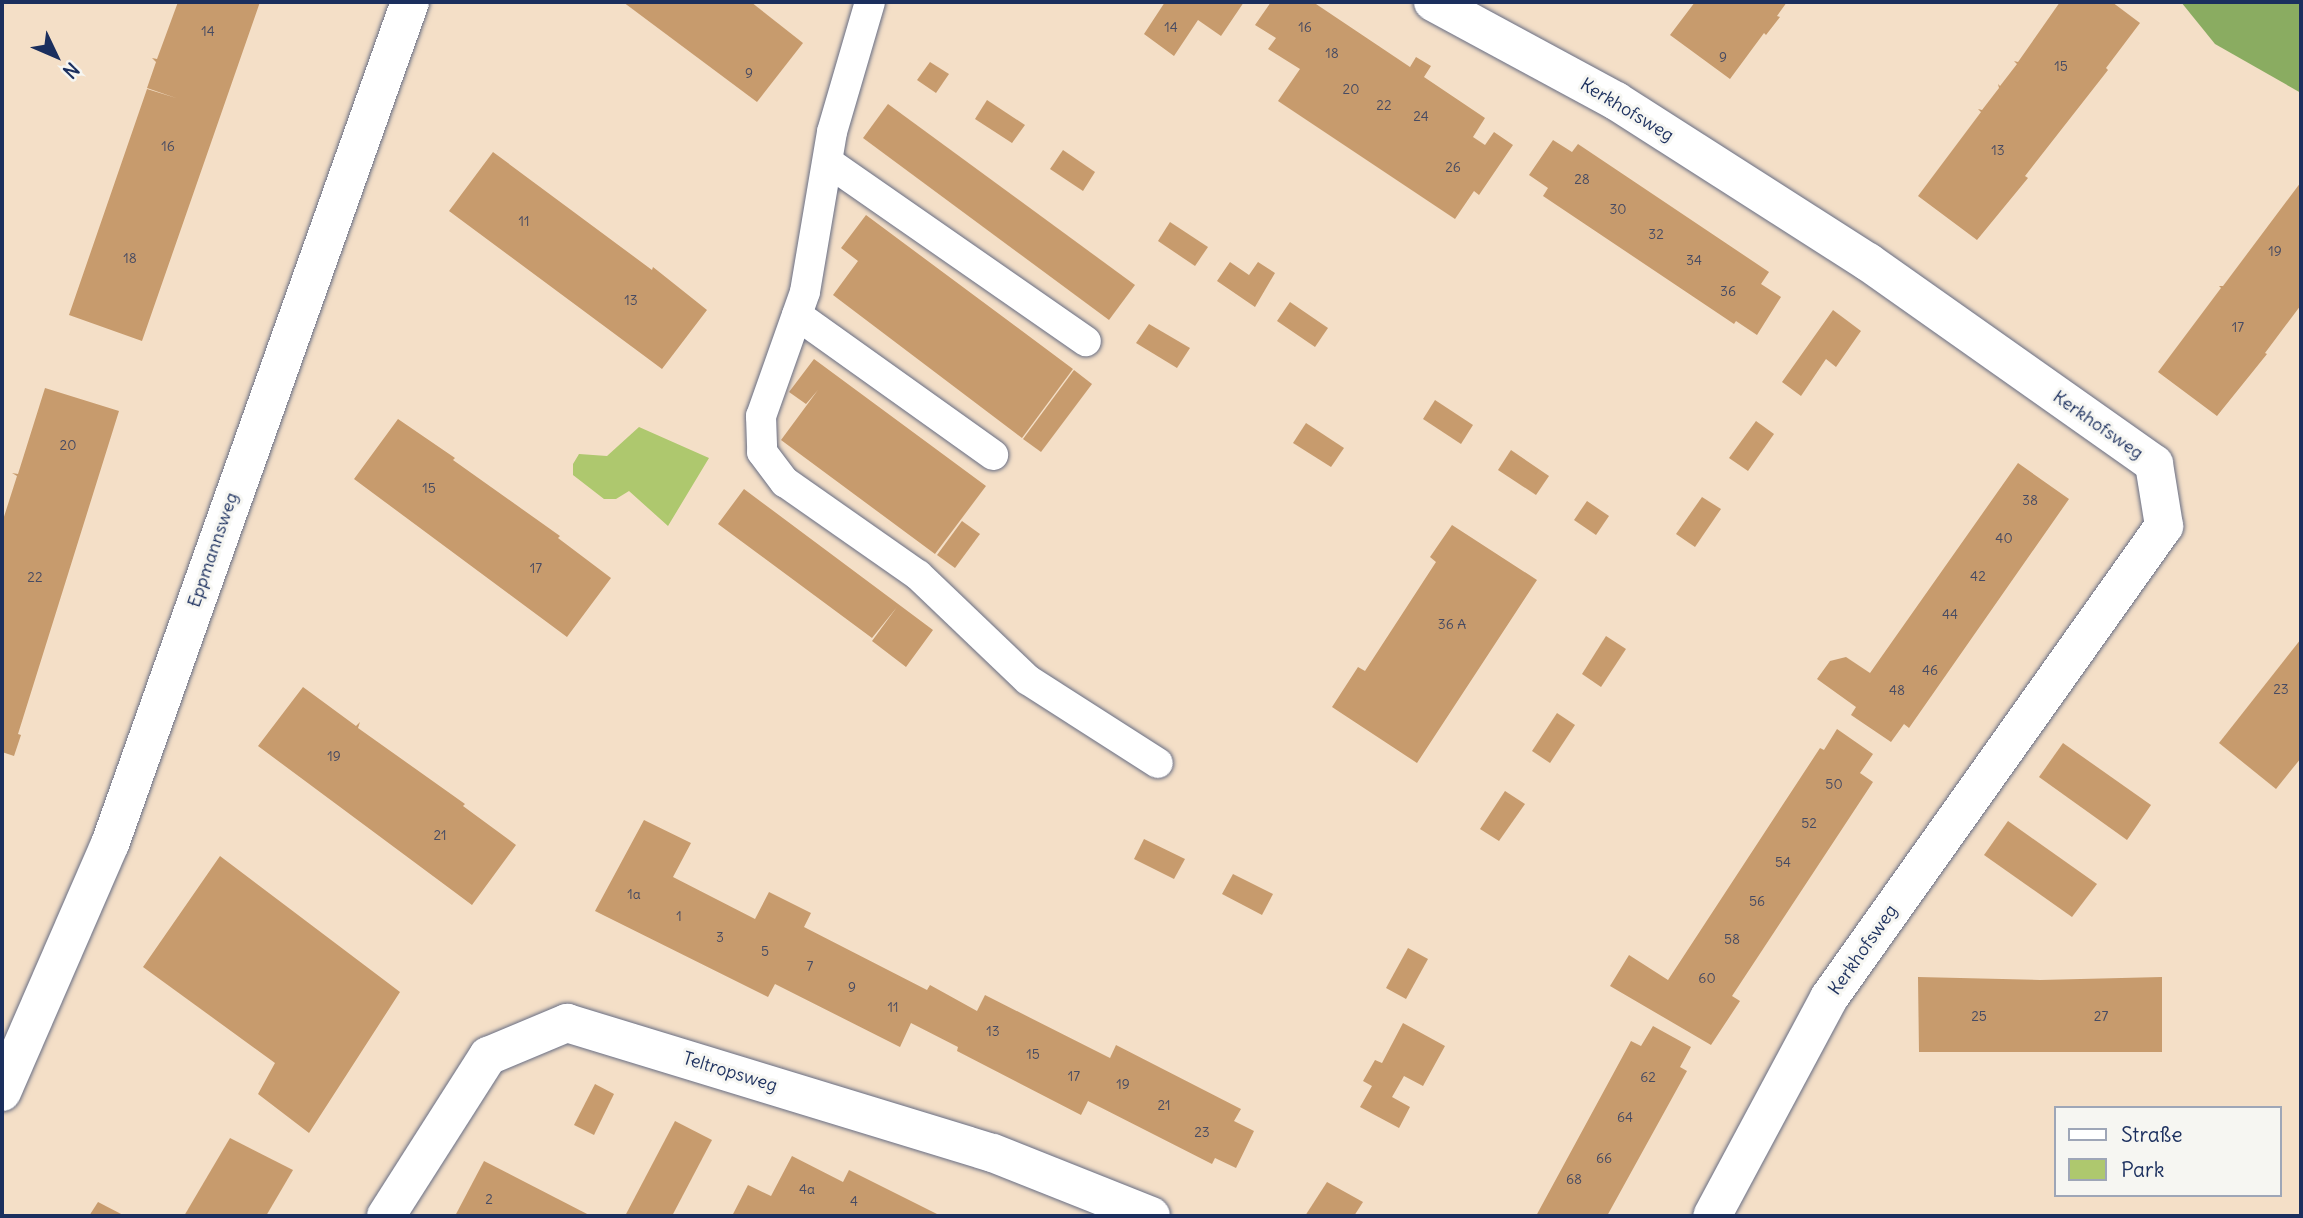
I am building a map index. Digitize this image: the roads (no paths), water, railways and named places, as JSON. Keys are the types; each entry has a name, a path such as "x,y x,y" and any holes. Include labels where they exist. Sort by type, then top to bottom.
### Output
{"street":[{"name":"Eppmannsweg","path":"2,1092 110,844 410,2"},
{"name":"Kerkhofsweg","path":"1433,2 1616,101 1845,248 2154,464 2164,526 1829,998 1712,1216"},
{"name":"Teltropsweg","path":"386,1216 488,1056 567,1023 993,1153 1151,1216"}],"lane":[{"path":"870,2 832,132 805,292 761,416 762,452 785,482 918,575 1027,680 1158,764"},
{"path":"828,162 1086,341"},
{"path":"797,315 993,455"}]}
